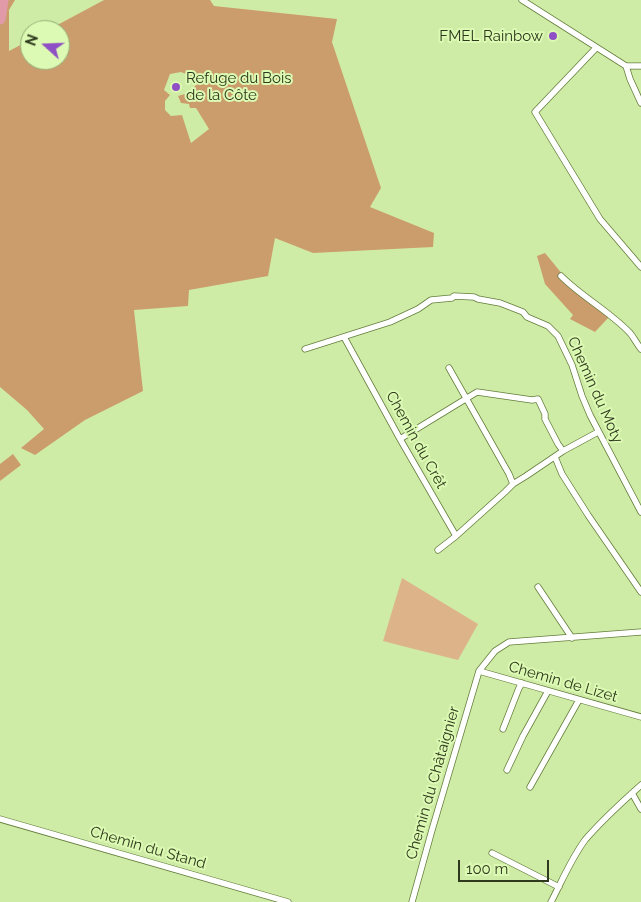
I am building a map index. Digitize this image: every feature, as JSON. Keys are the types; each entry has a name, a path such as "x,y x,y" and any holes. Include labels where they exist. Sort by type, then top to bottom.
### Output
{"street":[{"path":"522,0 626,66 641,66"},
{"path":"596,48 535,112 600,219 641,267"},
{"path":"626,66 641,103"},
{"path":"561,276 574,289 613,318 630,334 641,349"},
{"name":"Chemin du Moty","path":"305,349 390,322 418,309 431,300 452,298 454,296 474,296 478,299 500,303 523,312 527,317 548,326 558,336 571,362 582,396 598,432 641,512"},
{"name":"Chemin du Crêt","path":"344,337 456,536"},
{"path":"448,368 513,484"},
{"path":"400,439 477,392 532,400 538,399 545,414 545,419 563,452"},
{"path":"438,550 513,484 598,432"},
{"path":"555,457 562,474 588,515 641,592"},
{"path":"538,587 572,638"},
{"path":"479,671 495,651 509,642 641,632"},
{"name":"Chemin de Lizet","path":"479,671 641,717"},
{"name":"Chemin du Châtaignier","path":"412,902 479,671"},
{"path":"503,729 522,683"},
{"path":"507,770 548,691"},
{"path":"530,787 578,700"},
{"path":"551,902 570,864 585,841 641,785"},
{"path":"632,793 641,809"},
{"name":"Chemin du Stand","path":"0,819 288,902"},
{"path":"494,854 559,887"}],"shaded area":[{"path":"0,0 15,0 9,10 9,51 20,45 20,70 70,70 70,20 67,20 104,0 210,0 214,6 337,19 332,42 381,188 370,207 434,233 433,247 313,253 275,238 268,276 189,290 188,306 134,310 143,391 85,420 35,455 21,448 44,429 27,410 0,387","holes":["181,72 196,78 198,83 188,93 178,96 181,103 189,104 190,108 196,108 209,129 191,143 182,115 171,116 165,110 165,101 170,95 164,90 170,74"]},
{"path":"545,253 568,281 609,317 595,332 570,319 573,315 545,284 537,256"},
{"path":"13,454 21,465 0,481 0,464"},
{"path":"402,578 478,624 458,660 383,641"}],"waterway":[{"path":"0,19 3,0"}],"place":[{"name":"FMEL Rainbow","path":"553,36"},
{"name":"Refuge du Bois de la Côte","path":"176,87"}]}
